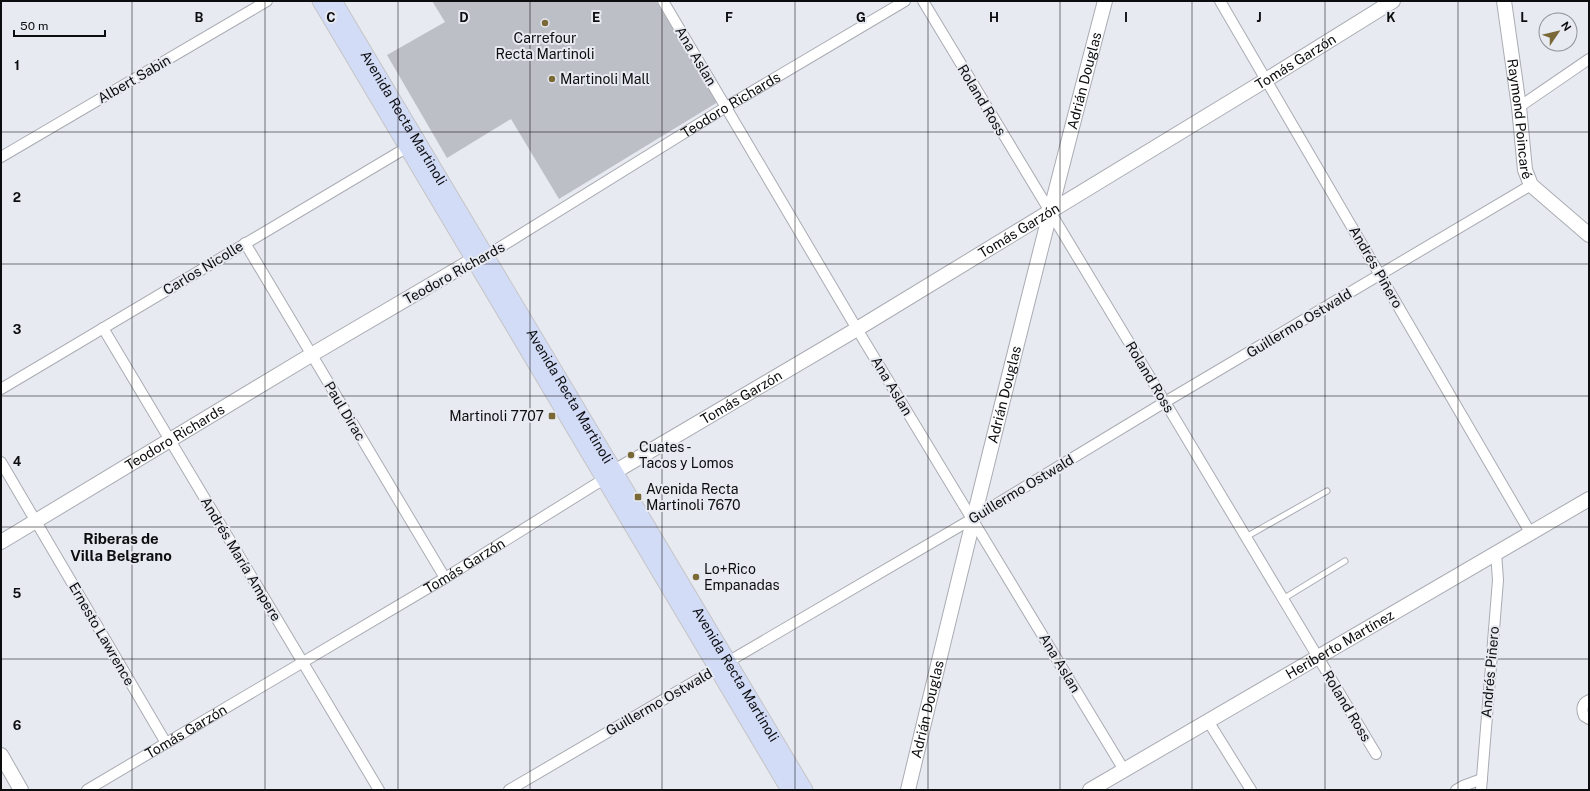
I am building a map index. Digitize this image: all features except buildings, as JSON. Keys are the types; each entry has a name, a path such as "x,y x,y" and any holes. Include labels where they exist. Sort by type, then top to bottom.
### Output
{"main road":[{"name":"Avenida Recta Martinoli","path":"320,1 406,148 480,258"},
{"name":"Avenida Recta Martinoli","path":"334,1 480,258 723,664 805,790"},
{"name":"Avenida Recta Martinoli","path":"723,664 789,790"}],"street":[{"name":"Albert Sabin","path":"1,157 267,1"},
{"name":"Ana Aslan","path":"662,1 857,329 1124,770"},
{"name":"Teodoro Richards","path":"1,542 311,355 480,258 726,107 905,1"},
{"name":"Roland Ross","path":"923,1 1166,402 1376,754"},
{"name":"Adrián Douglas","path":"908,790 972,519 1049,211 1105,1"},
{"name":"Andrés Piñero","path":"1220,1 1532,534"},
{"name":"Tomás Garzón","path":"87,790 445,578 610,475 857,329 1393,1"},
{"name":"Raymond Poincaré","path":"1504,1 1519,107 1525,170 1531,185 1589,235"},
{"path":"1519,107 1589,59"},
{"name":"Carlos Nicolle","path":"1,389 406,148"},
{"name":"Guillermo Ostwald","path":"509,790 972,519 1531,185"},
{"name":"Paul Dirac","path":"245,243 445,578"},
{"name":"Andrés María Ampere","path":"103,328 379,790"},
{"name":"Ernesto Lawrence","path":"1,462 166,743"},
{"name":"Heriberto Martínez","path":"1094,789 1496,553 1532,534 1589,499"},
{"name":"Andrés Piñero","path":"1481,790 1498,580 1496,553"},
{"path":"1589,700 1584,704 1582,709 1584,716 1589,719"},
{"path":"1208,721 1251,790"},
{"path":"1,755 21,790"},
{"path":"1456,790 1482,779"}],"lane":[{"path":"1246,537 1327,491"},
{"path":"1283,599 1344,561"}],"place":[{"name":"Carrefour Recta Martinoli","path":"545,23"},
{"name":"Martinoli Mall","path":"552,79"},
{"name":"Martinoli 7707","path":"552,416"},
{"name":"Cuates - Tacos y Lomos","path":"631,455"},
{"name":"Avenida Recta Martinoli 7670","path":"638,497"},
{"name":"Lo+Rico Empanadas","path":"696,577"}],"district":[{"name":"Riberas de Villa Belgrano","path":"121,546"}]}
